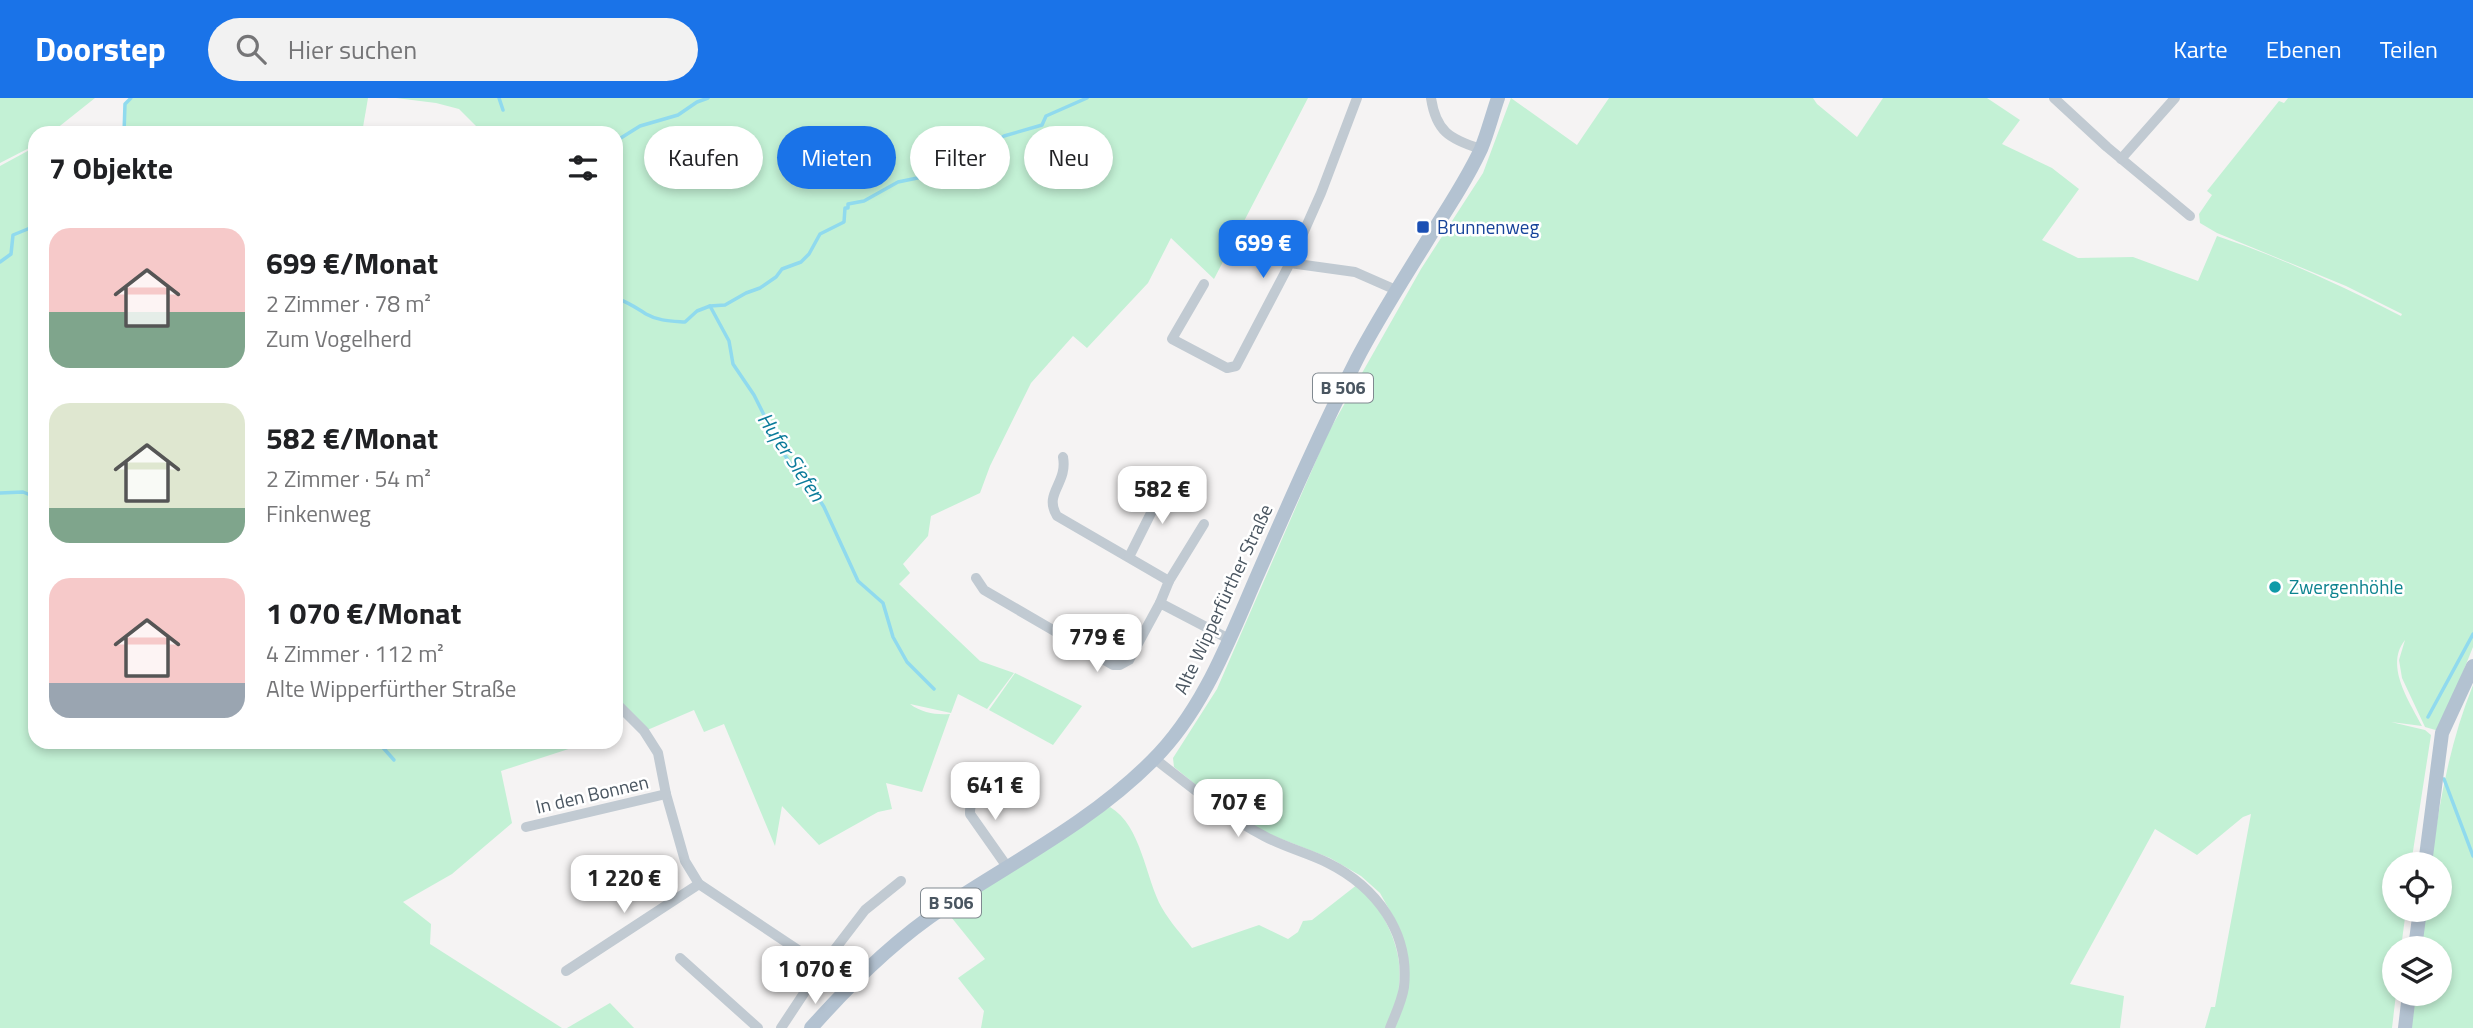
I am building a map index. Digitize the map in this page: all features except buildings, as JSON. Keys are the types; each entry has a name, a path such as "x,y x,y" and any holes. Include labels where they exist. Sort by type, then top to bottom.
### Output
{"main road":[{"name":"Alte Wipperfürther Straße","path":"811,1028 835,1000 896,942 941,909 1090,814 1155,759 1188,718 1229,639 1316,442 1358,357 1481,149 1498,98"},
{"path":"2427,852 2442,733 2473,666"},
{"path":"2405,1028 2408,1006"}],"street":[{"path":"1204,284 1172,339 1227,368 1236,366 1290,263 1321,193 1357,98"},
{"path":"1431,98 1434,117 1443,131 1481,149"},
{"path":"2054,98 2121,159 2190,216"},
{"path":"2121,159 2175,98"},
{"path":"1290,263 1355,272 1396,290"},
{"path":"1063,457 1065,470 1052,500 1057,516 1169,581"},
{"path":"1129,557 1167,481"},
{"path":"976,578 984,590 1113,664 1120,665 1129,660 1169,581 1204,524"},
{"path":"1160,603 1229,639"},
{"path":"623,710 645,731 658,753 666,794 685,861 699,884 822,966"},
{"path":"1155,759 1227,815 1266,837 1350,875 1376,897 1396,932 1404,962 1404,990 1390,1028"},
{"path":"996,777 974,797 969,805 970,814 1009,867"},
{"name":"In den Bonnen","path":"526,827 666,794"},
{"path":"781,1028 822,966 864,910 901,881"},
{"path":"565,971 699,884"},
{"path":"680,958 758,1028"}],"green space":[{"path":"0,98 95,98 60,126 28,126 28,149 0,163"},
{"path":"133,98 368,98 363,126 126,126 126,104"},
{"path":"396,98 1308,98 1214,279 1171,238 1148,283 1087,348 1073,336 1031,383 990,466 980,493 931,516 928,536 903,564 910,573 899,584 980,661 1014,673 987,709 958,694 951,713 910,704 929,713 950,714 922,792 886,783 892,809 878,812 819,845 782,806 775,846 724,724 704,732 694,710 645,731 623,708 623,126 476,126 459,109"},
{"path":"1511,98 1577,145 1609,98 1813,98 1857,137 1883,98 1987,98 2020,120 2002,144 2052,168 2079,189 2042,240 2078,258 2133,257 2198,281 2217,236 2310,273 2401,316 2402,314 2346,286 2217,233 2200,223 2199,214 2212,195 2207,191 2279,101 2284,103 2288,98 2473,98 2473,647 2439,731 2425,727 2402,678 2399,660 2405,640 2399,650 2397,661 2401,684 2422,726 2391,722 2425,730 2431,735 2413,852 2382,852 2382,922 2404,922 2403,936 2382,936 2382,1006 2395,1006 2392,1028 2205,1028 2211,1007 2215,1007 2251,814 2243,817 2197,855 2155,829 2070,984 2124,996 2120,1028 1395,1028 1408,990 1399,927 1380,893 1361,876 1330,858 1269,834 1229,812 1174,767 1173,758 1217,689 1328,433 1421,269 1483,173"},
{"path":"28,151 28,749 569,749 501,771 512,823 452,874 403,902 431,924 430,944 562,1028 0,1028 0,166"},
{"path":"1015,673 1082,706 1053,745 989,710"},
{"path":"2473,685 2473,1028 2411,1028 2414,1006 2452,1006 2452,936 2422,936 2424,922 2452,922 2452,852 2433,852 2452,751"},
{"path":"1110,807 1121,816 1136,839 1162,908 1192,948 1259,925 1288,939 1298,932 1303,921 1312,920 1358,884 1384,918 1398,958 1398,991 1387,1028 981,1028 984,1011 958,978 985,959 947,912"},
{"path":"610,1003 634,1028 567,1028"}],"waterway":[{"path":"124,126 125,104 131,98"},
{"name":"Hufer Siefen","path":"499,98 503,110"},
{"path":"623,137 640,126 678,115 708,98"},
{"path":"710,306 725,305 760,288 776,277 782,269 801,262 809,254 820,234 844,222 848,204 864,201 898,182 927,176 954,159 977,157 984,153 990,143 1042,125 1046,116 1087,98"},
{"path":"0,262 11,254 13,235 28,229"},
{"name":"Hufer Siefen","path":"623,301 651,316 685,322 697,311 710,306 729,341 733,364 754,395 782,451 824,507 858,581 883,603 893,637 907,662 934,689"},
{"path":"0,493 28,494"},
{"path":"2428,717 2473,634"},
{"path":"384,749 394,760"},
{"path":"2444,779 2473,856"}],"place":[{"name":"Brunnenweg","path":"1423,227"},
{"name":"Zwergenhöhle","path":"2275,587"}]}
